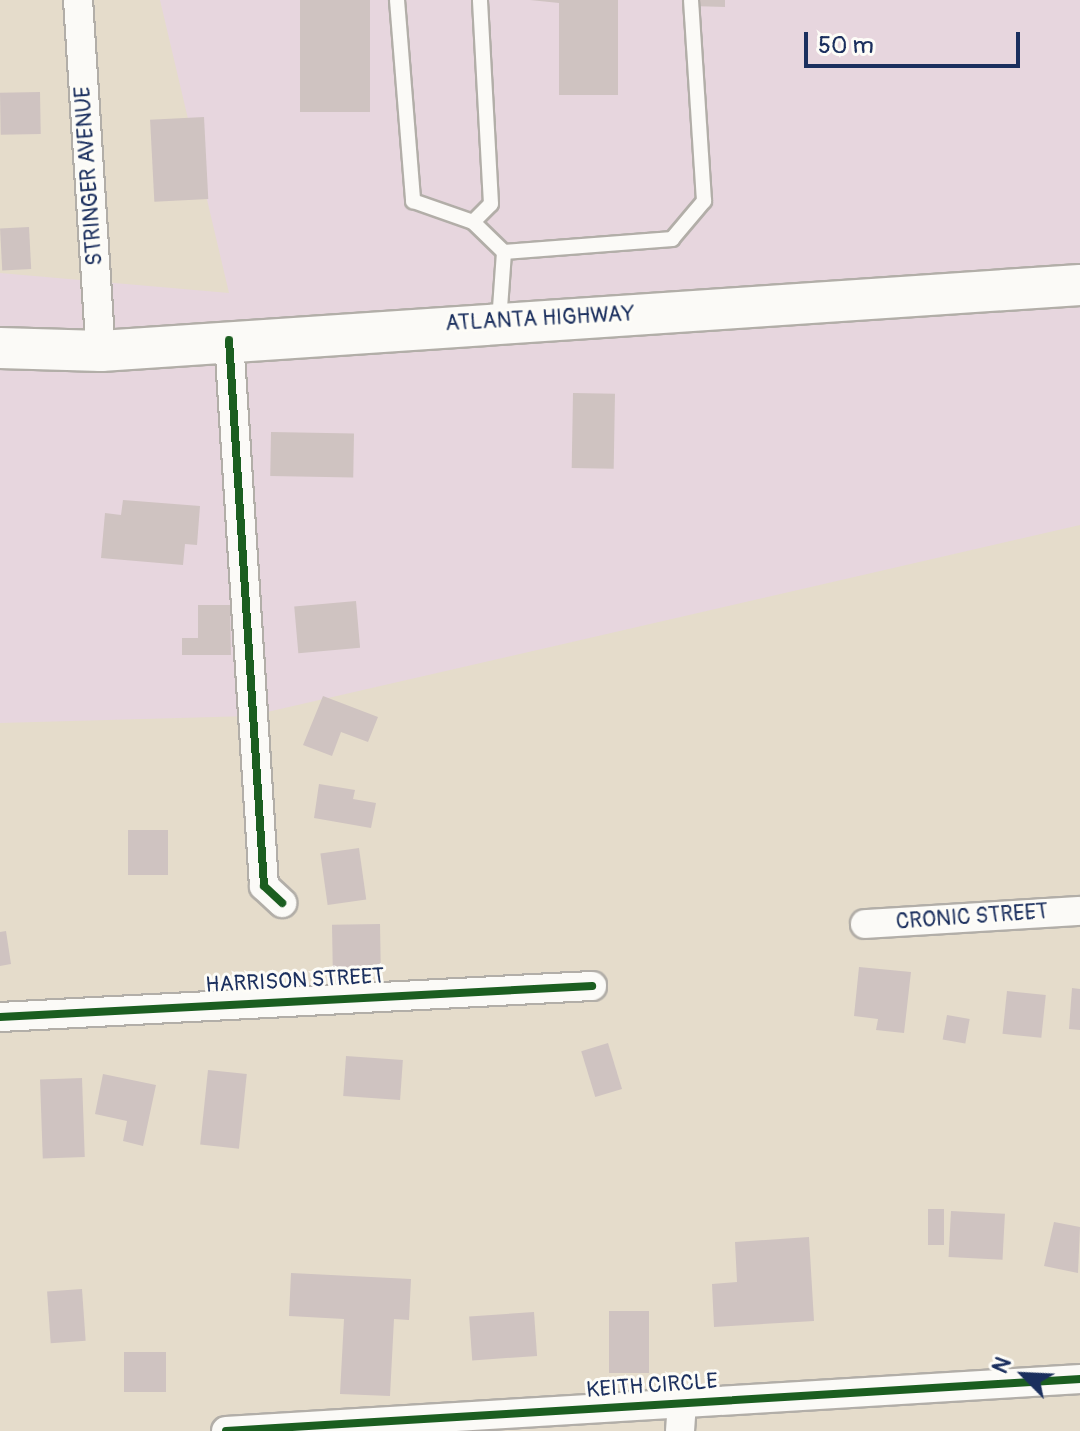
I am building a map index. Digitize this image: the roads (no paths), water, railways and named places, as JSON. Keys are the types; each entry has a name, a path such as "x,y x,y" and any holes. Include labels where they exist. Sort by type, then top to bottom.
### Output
{"main road":[{"name":"ATLANTA HIGHWAY","path":"0,348 101,351 1080,285"}],"street":[{"name":"STRINGER AVENUE","path":"78,0 101,351"},
{"path":"229,340 264,886 282,903"},
{"name":"CRONIC STREET","path":"865,924 1080,911"},
{"name":"HARRISON STREET","path":"0,1017 592,986"},
{"name":"KEITH CIRCLE","path":"226,1431 1080,1379"},
{"path":"680,1431 682,1402"}],"lane":[{"path":"397,0 413,201 473,222 504,252 672,239 704,201 691,0"},
{"path":"473,222 491,204 480,0"},
{"path":"499,322 504,252"}]}
